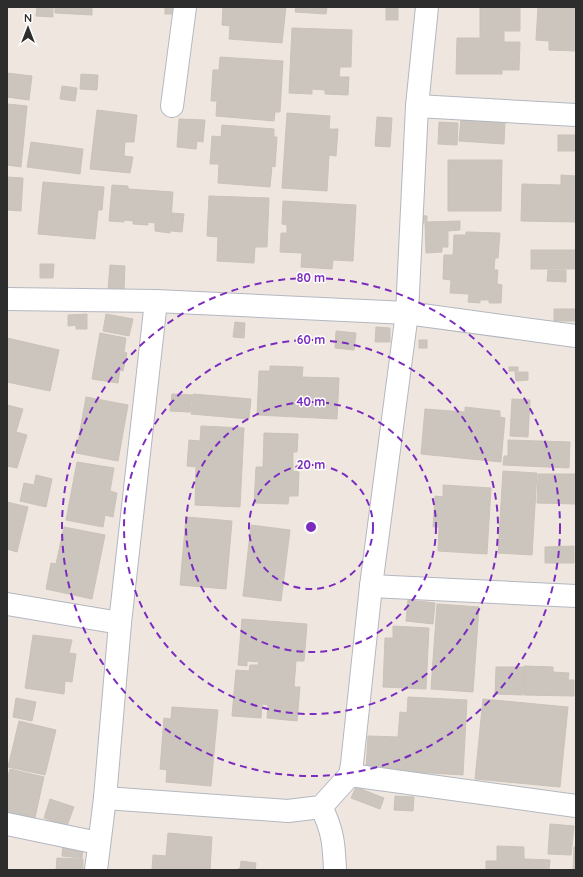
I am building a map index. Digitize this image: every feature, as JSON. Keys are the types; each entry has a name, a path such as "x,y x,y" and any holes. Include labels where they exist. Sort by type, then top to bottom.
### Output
{"street":[{"path":"172,106 185,7"},
{"path":"105,798 288,811 321,807 350,775 371,586 407,313 417,106 426,7"},
{"path":"417,106 576,115"},
{"path":"7,299 156,301 407,313 576,336"},
{"path":"96,870 98,843 105,798 120,623 156,301"},
{"path":"371,586 576,596"},
{"path":"7,604 120,623"},
{"path":"350,775 576,806"},
{"path":"321,807 329,822 334,846 335,870"},
{"path":"7,824 98,843"}],"building":[{"path":"37,7 53,7 53,17 36,16"},
{"path":"55,7 92,7 92,15 55,13"},
{"path":"165,7 179,7 179,14 165,14"},
{"path":"223,7 286,7 282,43 229,39 230,26 222,25"},
{"path":"296,7 327,7 326,14 295,12"},
{"path":"386,7 398,7 398,20 386,20"},
{"path":"480,7 520,7 520,31 504,31 504,42 520,42 519,70 502,70 502,74 456,74 457,38 480,38"},
{"path":"538,7 576,7 576,51 549,50 549,41 536,40"},
{"path":"292,28 352,30 351,67 340,67 339,77 349,77 348,95 325,94 325,90 312,89 312,94 289,93"},
{"path":"220,57 283,61 280,112 275,112 274,121 216,116 217,101 211,101 213,70 219,70"},
{"path":"7,73 32,76 29,100 7,97"},
{"path":"81,74 98,75 97,90 80,89"},
{"path":"62,86 77,88 75,101 60,99"},
{"path":"7,104 27,106 21,167 7,165"},
{"path":"97,110 137,115 134,142 125,142 124,156 133,157 130,173 90,169"},
{"path":"287,113 330,116 329,129 338,129 336,156 329,155 327,191 282,188"},
{"path":"377,117 392,118 390,147 375,146"},
{"path":"179,119 205,120 203,142 197,141 196,149 177,147"},
{"path":"461,119 505,122 504,144 459,141"},
{"path":"439,122 458,123 457,145 438,144"},
{"path":"222,125 274,129 274,137 277,137 275,167 272,166 270,187 218,183 219,164 210,164 212,136 221,137"},
{"path":"558,135 576,135 576,151 558,151"},
{"path":"31,142 83,149 80,174 27,167"},
{"path":"448,160 502,160 501,211 448,211"},
{"path":"561,175 576,176 576,222 521,221 522,184 561,185"},
{"path":"7,177 23,178 21,211 7,210"},
{"path":"43,182 104,187 102,210 98,210 95,239 38,234"},
{"path":"112,185 128,186 128,189 173,192 170,233 155,231 155,223 148,222 148,225 133,224 133,221 124,220 124,222 109,221"},
{"path":"209,196 269,198 267,247 255,247 254,263 217,261 218,237 207,236"},
{"path":"283,201 356,205 353,261 333,260 332,269 301,267 302,253 280,252 281,233 287,233 287,225 282,224"},
{"path":"172,213 184,214 182,232 171,231"},
{"path":"416,215 427,216 427,221 420,223"},
{"path":"460,221 460,230 448,231 448,247 442,247 442,252 426,253 425,222"},
{"path":"466,232 500,233 498,258 495,258 494,270 498,270 497,284 502,285 501,303 489,303 489,300 480,300 480,303 468,302 469,294 450,293 451,280 443,279 444,255 453,255 454,235 466,235"},
{"path":"531,250 576,250 576,269 531,269"},
{"path":"40,264 54,264 53,278 40,278"},
{"path":"110,265 125,266 124,290 108,290"},
{"path":"548,270 566,270 566,282 547,281"},
{"path":"554,309 576,309 576,321 554,321"},
{"path":"87,314 87,329 76,329 76,325 68,326 68,315"},
{"path":"106,314 133,319 129,336 103,331"},
{"path":"235,322 245,323 244,338 233,337"},
{"path":"376,327 390,328 390,342 375,342"},
{"path":"336,331 356,333 354,350 335,348"},
{"path":"100,333 126,338 124,352 127,353 123,371 120,370 118,383 92,379"},
{"path":"7,338 59,350 50,391 7,382"},
{"path":"419,340 427,340 427,348 419,348"},
{"path":"270,366 303,367 302,377 339,378 337,419 257,415 259,371 270,371"},
{"path":"509,367 518,367 518,371 509,371"},
{"path":"515,372 528,372 528,380 516,381"},
{"path":"172,394 192,395 190,412 170,411"},
{"path":"193,394 251,399 249,419 191,414"},
{"path":"86,397 128,405 118,461 76,453"},
{"path":"512,399 530,400 528,437 510,436"},
{"path":"7,405 23,409 16,432 27,435 17,468 7,466"},
{"path":"465,407 500,411 500,417 505,418 501,462 421,454 425,409 465,412"},
{"path":"201,426 244,428 240,507 195,505 196,467 187,466 189,440 200,441"},
{"path":"264,433 298,434 297,452 293,452 293,471 299,472 298,496 289,496 288,504 254,503 256,467 263,467"},
{"path":"508,440 570,442 569,468 503,465 504,456 508,456"},
{"path":"77,462 114,468 110,491 117,493 113,517 105,515 103,527 66,520"},
{"path":"503,471 537,473 532,555 498,553"},
{"path":"538,474 576,474 576,504 537,503"},
{"path":"36,475 52,479 46,507 20,501 24,483 34,485"},
{"path":"443,485 491,488 487,554 438,551 439,527 433,527 435,496 443,497"},
{"path":"7,502 28,507 17,552 7,549"},
{"path":"186,517 232,521 226,589 180,585"},
{"path":"251,525 290,530 281,601 243,596"},
{"path":"64,527 105,535 92,599 46,589 51,563 56,564"},
{"path":"574,546 574,563 545,563 545,547"},
{"path":"408,600 435,603 433,624 406,621"},
{"path":"437,604 479,607 473,692 431,689"},
{"path":"242,619 307,624 304,661 296,661 294,687 300,687 297,721 267,718 268,705 262,704 261,718 232,716 236,670 249,671 250,665 258,665 259,662 247,661 247,666 238,665"},
{"path":"393,626 429,628 426,689 383,687 385,638 393,638"},
{"path":"33,635 72,640 69,653 76,654 72,682 65,681 64,694 25,688"},
{"path":"524,666 553,667 553,672 569,673 568,680 574,680 574,696 524,695"},
{"path":"496,667 524,667 523,695 495,694"},
{"path":"408,697 467,700 463,775 366,769 368,736 398,737 400,712 407,713"},
{"path":"16,698 36,702 32,721 13,717"},
{"path":"483,699 568,707 560,787 475,779"},
{"path":"172,707 218,710 211,786 166,782 167,770 160,769 164,718 171,719"},
{"path":"19,721 56,730 45,775 8,767"},
{"path":"10,769 44,777 34,822 7,816 7,780"},
{"path":"356,787 384,798 380,809 351,798"},
{"path":"395,796 414,797 413,811 394,810"},
{"path":"50,799 74,807 67,826 44,818"},
{"path":"550,824 574,826 571,855 548,854"},
{"path":"168,833 212,837 210,870 152,870 153,855 166,856"},
{"path":"63,844 83,845 82,858 62,856"},
{"path":"497,846 524,847 524,859 550,860 549,870 486,870 486,861 497,861"},
{"path":"574,847 576,847 576,870 573,870"},
{"path":"57,858 83,859 83,870 56,870"},
{"path":"241,861 256,863 255,870 238,870 239,868 240,869"}]}
